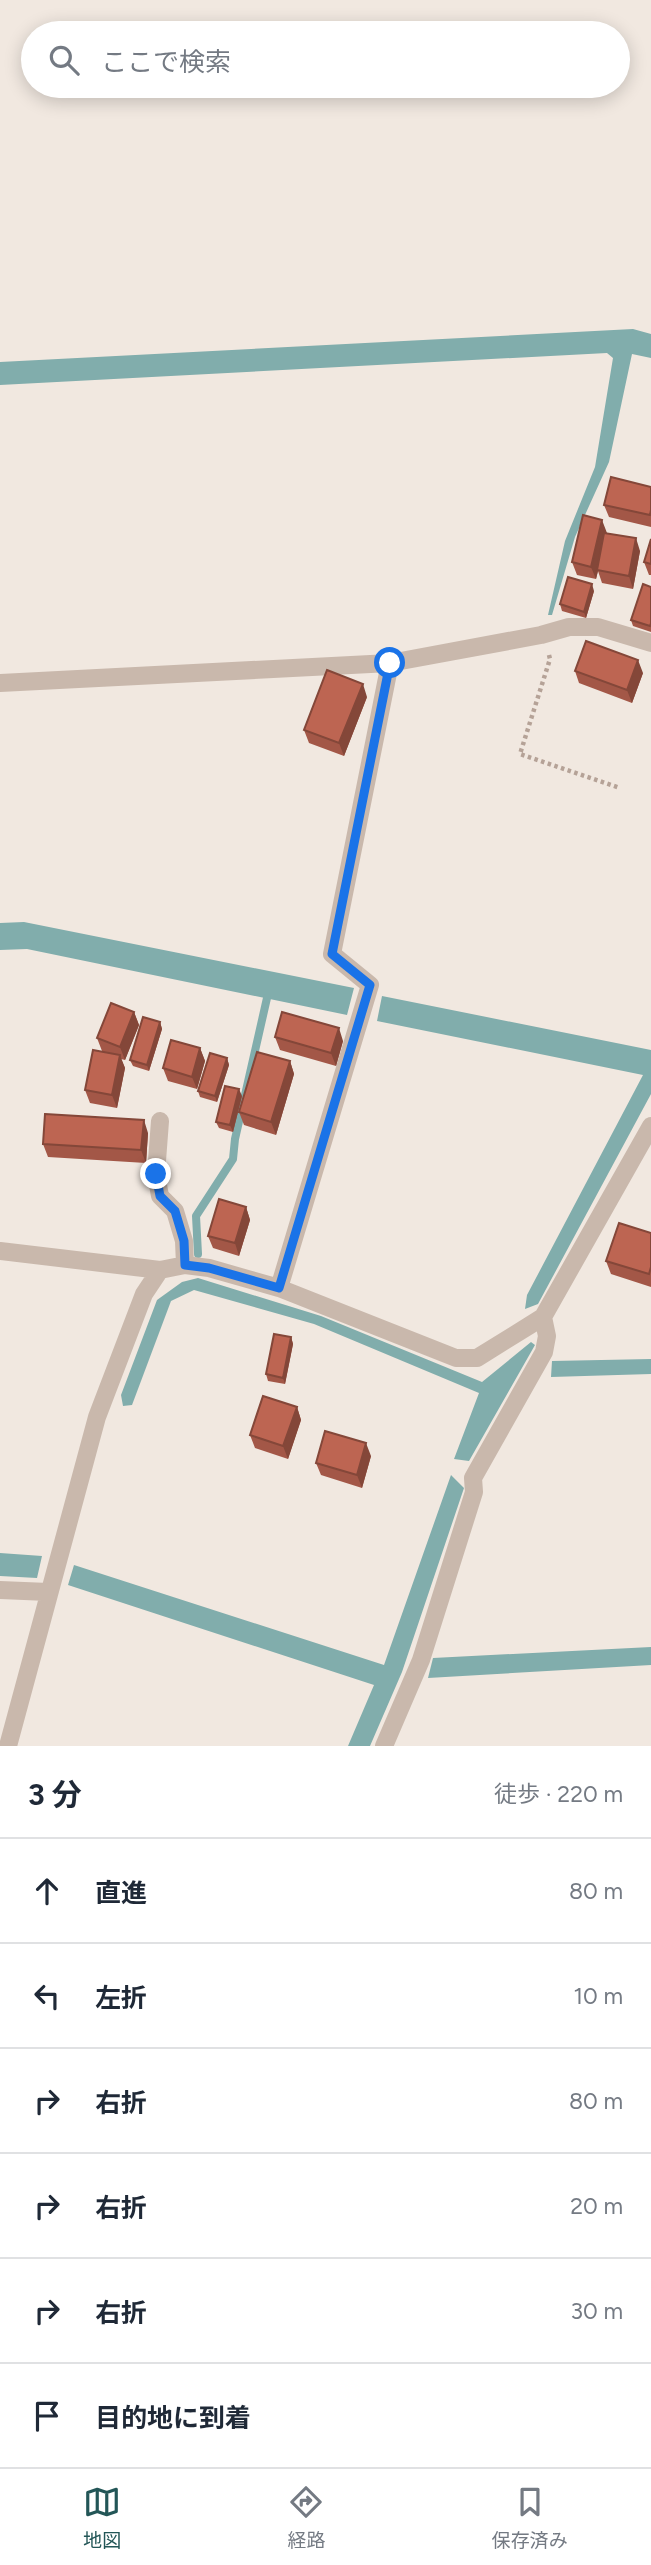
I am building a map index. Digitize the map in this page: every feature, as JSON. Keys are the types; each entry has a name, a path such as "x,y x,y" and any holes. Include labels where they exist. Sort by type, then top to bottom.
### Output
{"street":[{"path":"0,683 390,663 541,635 569,627 598,627 651,643"},
{"path":"279,1288 370,985 332,954 390,663"},
{"path":"160,1121 156,1174 160,1196 175,1211 184,1241 185,1265"},
{"path":"0,1251 160,1270 185,1265 209,1268 279,1288 456,1358 477,1358 543,1317 644,1152 651,1126"},
{"path":"8,1746 97,1417 144,1294 160,1270"},
{"path":"384,1746 421,1660 474,1492 473,1478 544,1352 547,1336 543,1317"},
{"path":"0,1590 48,1592"}],"path":[{"path":"541,635 550,659 520,754 620,788"}],"water":[{"path":"633,329 651,334 651,358 632,354 609,462 575,537 552,615 548,615 565,541 595,467 613,358 607,353 0,385 0,362"},
{"path":"24,922 354,988 347,1015 27,949 0,950 0,923"},
{"path":"382,996 651,1050 651,1094 538,1304 525,1309 527,1295 643,1075 377,1021"},
{"path":"198,1278 321,1316 482,1382 531,1342 535,1345 469,1461 454,1459 479,1393 314,1324 194,1290 171,1301 132,1405 123,1406 121,1395 157,1300 182,1282"},
{"path":"651,1359 651,1374 551,1377 552,1361"},
{"path":"451,1475 464,1488 402,1672 370,1746 348,1746 374,1685 68,1585 74,1565 384,1665"},
{"path":"0,1553 42,1556 37,1578 0,1576"},
{"path":"651,1647 651,1665 428,1678 433,1658"}],"building":[{"path":"611,477 651,487 650,515 604,505"},
{"path":"583,515 602,520 591,567 572,562"},
{"path":"604,533 636,538 629,576 597,570"},
{"path":"651,539 651,564 644,562"},
{"path":"568,577 592,584 584,612 560,604"},
{"path":"643,584 651,587 650,626 631,620"},
{"path":"586,641 638,660 627,690 575,671"},
{"path":"327,670 363,684 339,743 304,730"},
{"path":"111,1003 134,1012 120,1047 97,1038"},
{"path":"282,1012 339,1028 331,1053 275,1037"},
{"path":"143,1017 160,1022 147,1065 130,1060"},
{"path":"171,1040 200,1048 192,1077 163,1068"},
{"path":"93,1050 120,1055 112,1095 85,1090"},
{"path":"257,1052 290,1061 271,1122 239,1112"},
{"path":"210,1053 227,1058 215,1096 198,1091"},
{"path":"225,1086 239,1089 230,1125 216,1122"},
{"path":"45,1114 144,1120 141,1150 43,1144"},
{"path":"219,1199 246,1207 235,1243 208,1236"},
{"path":"619,1223 651,1233 649,1274 606,1261"},
{"path":"274,1334 291,1337 283,1378 266,1374"},
{"path":"263,1396 297,1407 283,1446 250,1435"},
{"path":"325,1431 366,1443 357,1475 316,1463"}],"waterway":[{"path":"198,1254 196,1216 233,1159 235,1139 267,998"}],"route":[{"path":"156,1174 160,1196 175,1211 184,1241 185,1265 209,1268 279,1288 370,985 332,954 390,663"}]}
